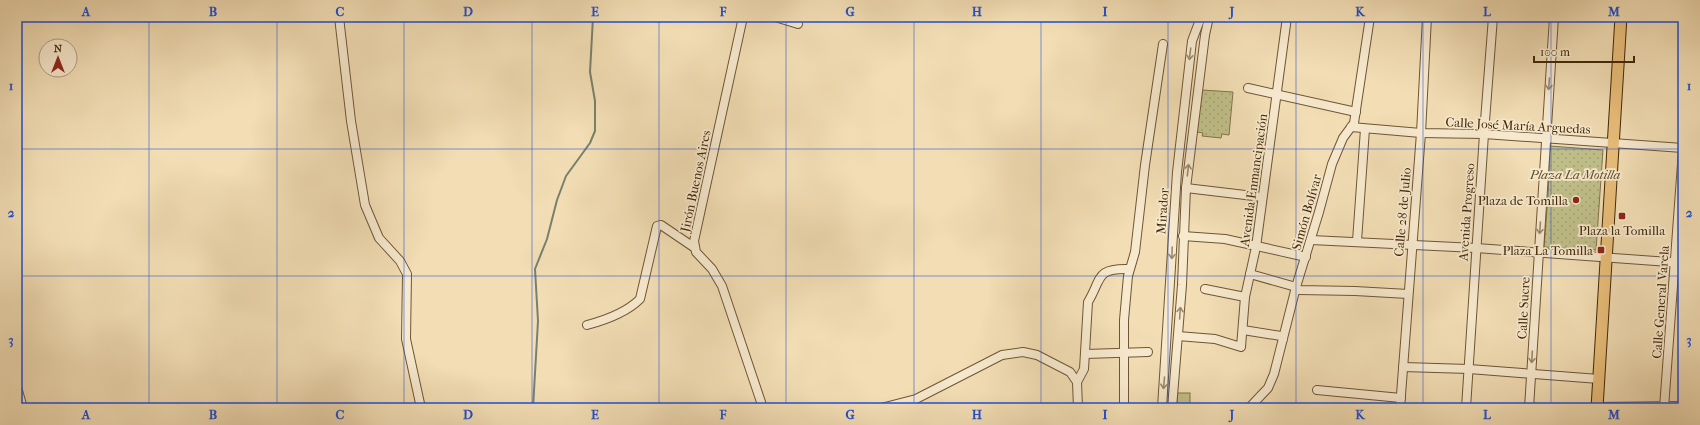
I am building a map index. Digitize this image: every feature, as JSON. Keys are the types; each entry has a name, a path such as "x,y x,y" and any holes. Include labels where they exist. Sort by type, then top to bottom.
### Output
{"main road":[{"path":"1597,407 1621,17"}],"street":[{"path":"340,17 351,122 365,204 379,238 400,261 407,274 406,339 421,408"},
{"name":"Jirón Buenos Aires","path":"743,17 694,235 695,248 712,269 722,286 763,408"},
{"path":"775,17 798,24"},
{"name":"Mirador","path":"1162,408 1177,172 1192,41 1201,17"},
{"name":"Mirador","path":"1172,408 1178,336 1186,188 1205,35 1209,17"},
{"name":"Avenida Enmancipación","path":"1178,336 1215,339 1241,347 1246,297 1256,247 1262,197 1278,95 1287,17"},
{"name":"Simón Bolívar","path":"1250,408 1268,388 1274,374 1296,287 1332,164 1351,127 1356,112 1370,17"},
{"name":"Calle 28 de Julio","path":"1400,408 1411,244 1421,133 1427,17"},
{"name":"Avenida Progreso","path":"1466,408 1493,17"},
{"name":"Calle Sucre","path":"1529,408 1554,17"},
{"path":"1124,408 1124,352 1129,269 1135,252 1145,165 1162,44"},
{"path":"1248,88 1356,112"},
{"name":"Calle José María Arguedas","path":"1351,127 1421,133 1484,134 1683,149"},
{"path":"1357,241 1365,129"},
{"name":"Calle General Varela","path":"1664,407 1679,263 1683,149"},
{"path":"1186,188 1262,197"},
{"path":"587,325 600,322 631,307 640,300 657,226 662,225 695,248"},
{"path":"1183,236 1225,239 1306,257"},
{"path":"1310,240 1357,241 1476,248 1538,254 1679,263"},
{"path":"1078,408 1077,382 1084,369 1088,302 1093,294 1097,281 1106,271 1129,269"},
{"path":"1250,274 1296,287 1299,290 1355,290 1408,294"},
{"path":"1205,289 1246,297"},
{"path":"1243,330 1281,336 1283,339"},
{"path":"1085,354 1148,352"},
{"path":"882,408 916,398 995,358 1011,353 1030,353 1043,357 1070,372 1077,382"},
{"path":"1403,367 1468,369 1599,379"},
{"path":"17,387 23,408"},
{"path":"1317,390 1401,398"},
{"path":"1597,407 1683,406"}],"green space":[{"path":"1202,90 1233,92 1229,135 1222,134 1221,138 1202,136 1203,133 1197,132"},
{"name":"Plaza La Motilla","path":"1550,146 1603,150 1596,250 1544,247"},
{"path":"1177,393 1190,393 1190,408 1177,408"}],"waterway":[{"path":"533,408 538,321 535,269 547,239 557,200 566,176 590,143 595,131 595,101 590,72 593,17"}],"place":[{"name":"Plaza de Tomilla","path":"1576,200"},
{"name":"Plaza la Tomilla","path":"1622,216"},
{"name":"Plaza La Tomilla","path":"1601,250"}]}
